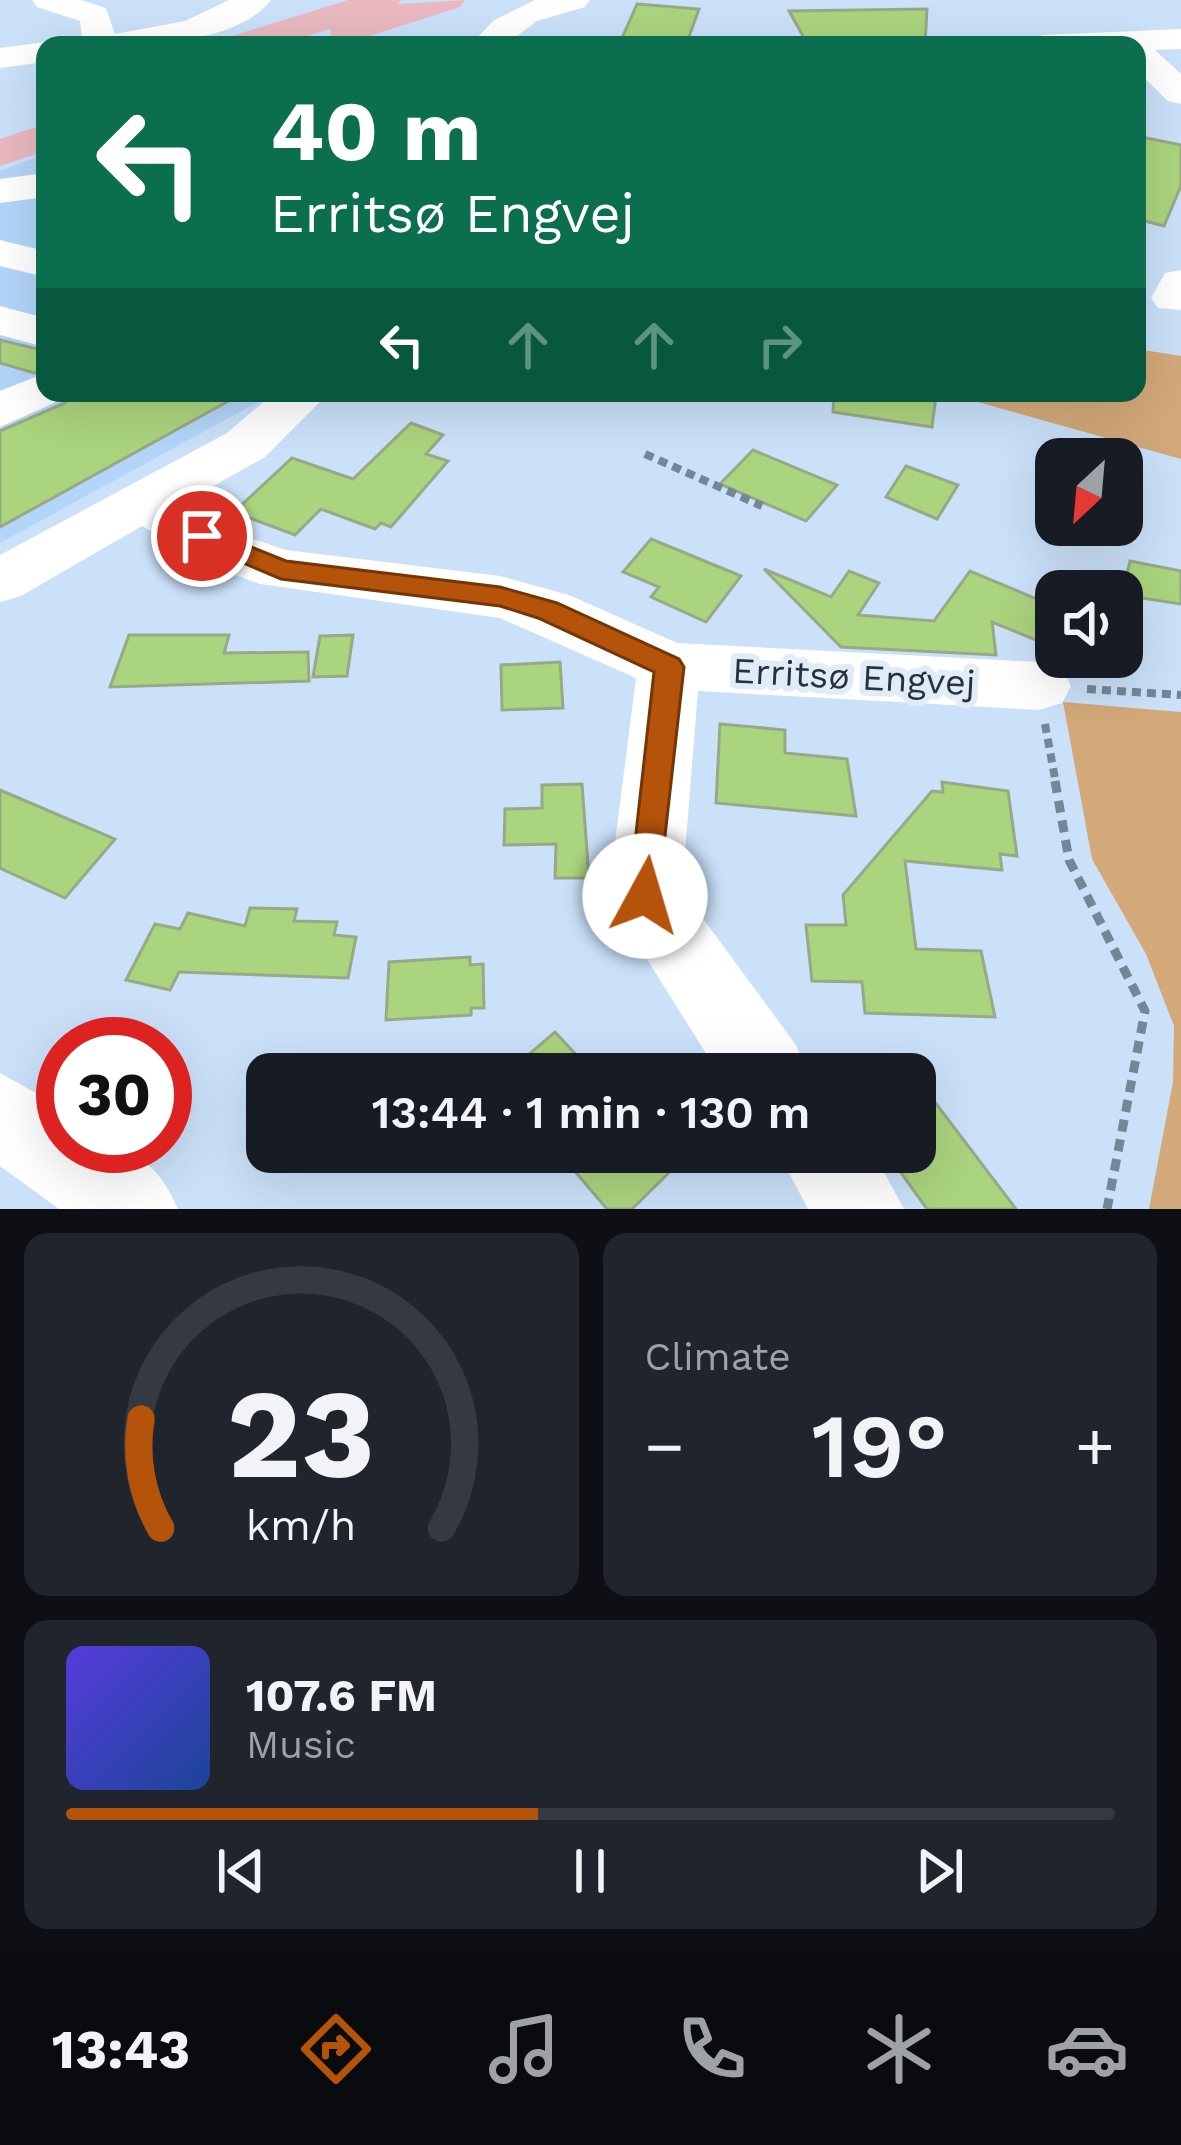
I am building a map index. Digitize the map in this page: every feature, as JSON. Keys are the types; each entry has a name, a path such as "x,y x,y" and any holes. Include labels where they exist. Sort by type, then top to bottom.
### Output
{"main road":[{"path":"270,36 384,0"},
{"path":"335,36 448,0"},
{"path":"0,128 36,115"},
{"path":"0,153 36,140"}],"street":[{"path":"48,0 95,15 101,36"},
{"path":"155,36 194,29 255,0"},
{"path":"496,36 532,10 574,0"},
{"path":"1100,14 1121,36"},
{"path":"1146,44 1181,39"},
{"path":"3,51 36,52"},
{"path":"1146,60 1181,93"},
{"path":"0,191 36,186"},
{"path":"0,253 36,262"},
{"path":"0,320 36,330"},
{"path":"0,411 36,393"},
{"path":"0,581 246,445 294,402"},
{"name":"Erritsø Engvej","path":"146,504 230,552 281,570 500,597 548,610 669,667 1039,686"},
{"path":"669,667 645,896 753,1053"},
{"path":"0,1115 134,1209"},
{"path":"835,1173 860,1209"}],"path":[{"path":"645,454 762,506"},
{"path":"1107,1209 1144,1011 1069,860 1039,686 1181,695"}],"shaded area":[{"path":"36,157 36,402 258,402 0,543 0,171"},
{"path":"1146,350 1181,356 1181,459 1143,448 1143,438 1106,438 978,402 1146,402"},
{"path":"1063,702 1181,712 1181,1209 1149,1209 1173,1082 1174,1026 1146,954 1092,859"}],"building":[{"path":"637,4 699,9 689,36 623,36"},
{"path":"927,9 926,36 803,36 789,11"},
{"path":"1146,138 1181,145 1181,186 1164,226 1146,221"},
{"path":"0,340 36,349 36,372 0,363"},
{"path":"227,402 0,527 0,431 65,403"},
{"path":"834,402 935,402 932,427 833,412"},
{"path":"411,423 443,435 426,454 448,461 391,527 381,523 375,529 321,509 295,535 234,512 292,458 353,479"},
{"path":"753,450 837,485 806,521 720,484"},
{"path":"906,466 958,485 937,519 886,497"},
{"path":"651,539 741,576 706,622 651,597 659,587 623,572"},
{"path":"1130,561 1181,571 1181,604 1143,598 1143,570 1128,570"},
{"path":"764,569 831,597 849,571 879,583 858,615 934,621 970,571 1035,598 1035,640 992,622 996,655 841,647"},
{"path":"129,635 229,635 224,653 308,652 309,681 110,687"},
{"path":"353,635 347,676 313,677 320,636"},
{"path":"560,662 563,708 502,710 501,665"},
{"path":"720,724 785,730 785,753 847,759 856,816 716,803"},
{"path":"942,782 1008,791 1017,856 1000,854 1002,870 905,861 916,949 981,951 995,1017 865,1013 862,982 812,981 806,925 846,925 843,895 932,791 943,792"},
{"path":"582,784 589,878 555,878 556,844 504,845 505,809 542,808 542,785"},
{"path":"0,790 115,839 65,898 0,868"},
{"path":"250,908 297,909 294,921 337,922 334,935 356,937 348,978 179,972 170,990 126,980 155,924 180,929 188,913 245,926"},
{"path":"470,957 470,965 483,964 484,1008 471,1008 471,1015 386,1020 389,962"},
{"path":"555,1032 574,1053 530,1053"},
{"path":"936,1104 1016,1209 927,1209 901,1173 936,1173"},
{"path":"576,1173 669,1173 632,1209 607,1209"}],"route":[{"path":"202,536 230,552 281,570 500,597 548,610 669,667 645,896"}]}
